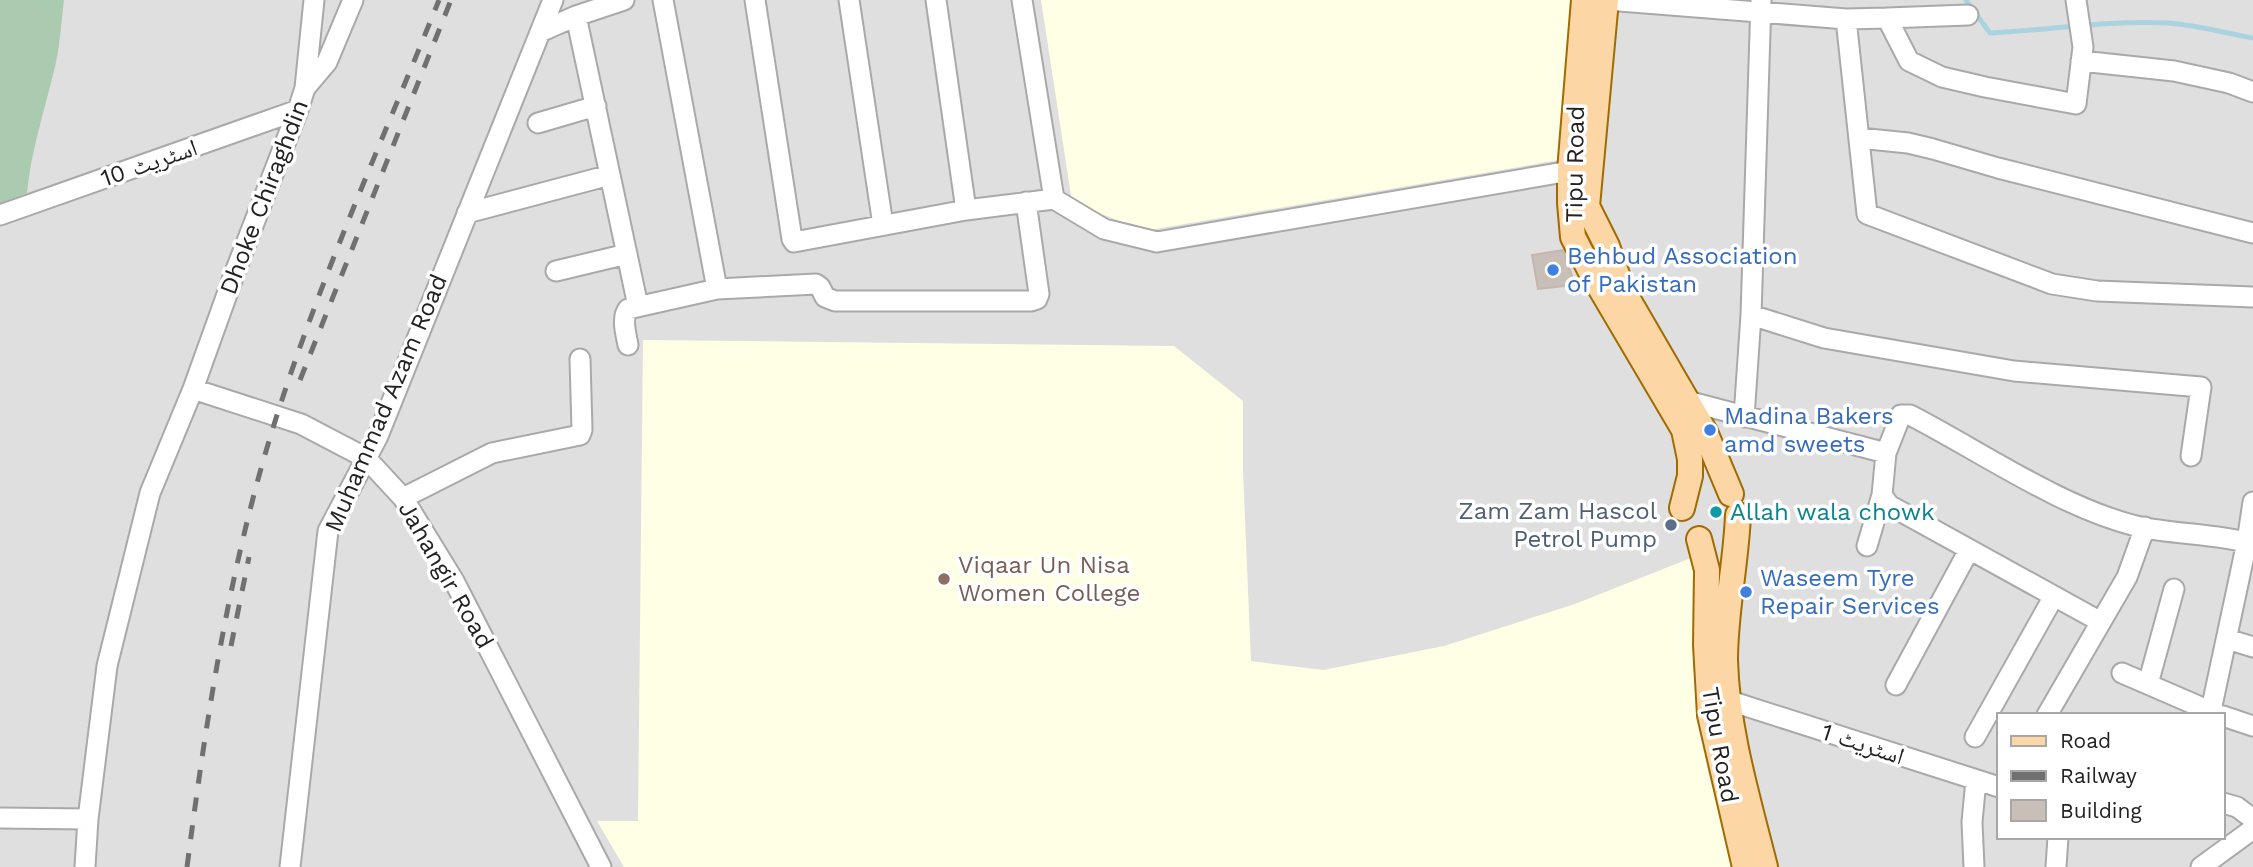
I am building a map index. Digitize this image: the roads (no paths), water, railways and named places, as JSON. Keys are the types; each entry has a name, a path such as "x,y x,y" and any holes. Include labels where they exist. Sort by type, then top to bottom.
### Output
{"main road":[{"name":"Tipu Road","path":"1584,0 1570,170 1573,237 1684,430 1690,459 1690,476 1682,508"},
{"path":"1607,0 1587,206 1607,246 1622,289 1705,432 1734,505 1735,525 1728,533 1720,539 1709,541 1692,534 1684,522 1682,508 1687,496 1697,488 1709,485 1721,487 1734,505 1728,617 1725,658 1727,700 1741,771 1765,867"},
{"name":"Tipu Road","path":"1699,539 1707,570 1706,645 1710,715 1745,867"}],"street":[{"name":"Dhoke Chiraghdin","path":"85,867 88,819 107,666 150,493 193,389 298,110 305,88 314,0"},
{"path":"305,88 327,62 353,0"},
{"name":"Muhammad Azam Road","path":"290,867 328,531 378,436 552,0"},
{"path":"540,32 576,16 624,0"},
{"path":"663,0 717,289"},
{"path":"755,0 792,239 798,242 966,210 1054,199 1104,229 1157,242 1570,170"},
{"path":"849,0 883,225"},
{"path":"936,0 966,210"},
{"path":"1022,0 1054,199"},
{"path":"1607,0 1760,6 1846,19 1968,15"},
{"path":"1744,417 1751,315 1760,6"},
{"path":"1887,18 1909,61 1942,77 1985,88 2076,104 2082,36 2078,7"},
{"path":"576,16 638,306"},
{"path":"1846,19 1867,214 2053,284 2097,291 2253,297"},
{"path":"2081,61 2174,71 2229,83 2253,92"},
{"path":"538,122 596,106"},
{"name":"اسٹریٹ 10","path":"0,215 298,110"},
{"path":"1859,138 1908,143 1933,149 2253,233"},
{"path":"467,213 610,175"},
{"path":"628,345 625,312 638,306 717,289 816,284 825,298 835,301 1037,299 1039,294 1026,202"},
{"path":"556,271 626,254"},
{"path":"1751,315 1824,338 2014,371 2202,387 2192,456"},
{"path":"403,498 492,453 580,435 580,359"},
{"name":"Jahangir Road","path":"193,389 301,424 366,458 403,498 454,581 601,867"},
{"path":"1687,401 1886,453"},
{"path":"1867,546 1882,495 1886,453 1901,415 1910,415 2066,500 2095,512 2145,527 2250,543"},
{"path":"1882,495 1889,505 2101,622"},
{"path":"2216,713 2227,639 2250,543 2253,502"},
{"path":"2048,713 2127,578 2145,527"},
{"path":"1896,685 1969,550"},
{"path":"2148,684 2174,589"},
{"path":"1975,737 2054,596"},
{"path":"2227,639 2253,647"},
{"path":"2122,673 2214,713"},
{"name":"اسٹریٹ 1","path":"1727,700 1997,786"},
{"path":"2225,717 2253,726"},
{"path":"1974,867 1972,822 1976,780"},
{"path":"2225,804 2237,807 2253,819"},
{"path":"0,818 88,819"},
{"path":"2201,867 2253,828"},
{"path":"2056,867 2058,839"}],"waterway":[{"path":"1966,0 1990,33 2146,22 2189,25 2253,38"}],"railway":[{"path":"187,867 222,639 260,471 314,310 439,0"},
{"path":"300,380 451,0"},
{"path":"231,646 249,557"}],"place":[{"name":"Behbud Association of Pakistan","path":"1553,270"},
{"name":"Madina Bakers amd sweets","path":"1710,430"},
{"name":"Allah wala chowk","path":"1716,512"},
{"name":"Zam Zam Hascol Petrol Pump","path":"1671,525"},
{"name":"Viqaar Un Nisa Women College","path":"944,579"},
{"name":"Waseem Tyre Repair Services","path":"1746,592"}]}
